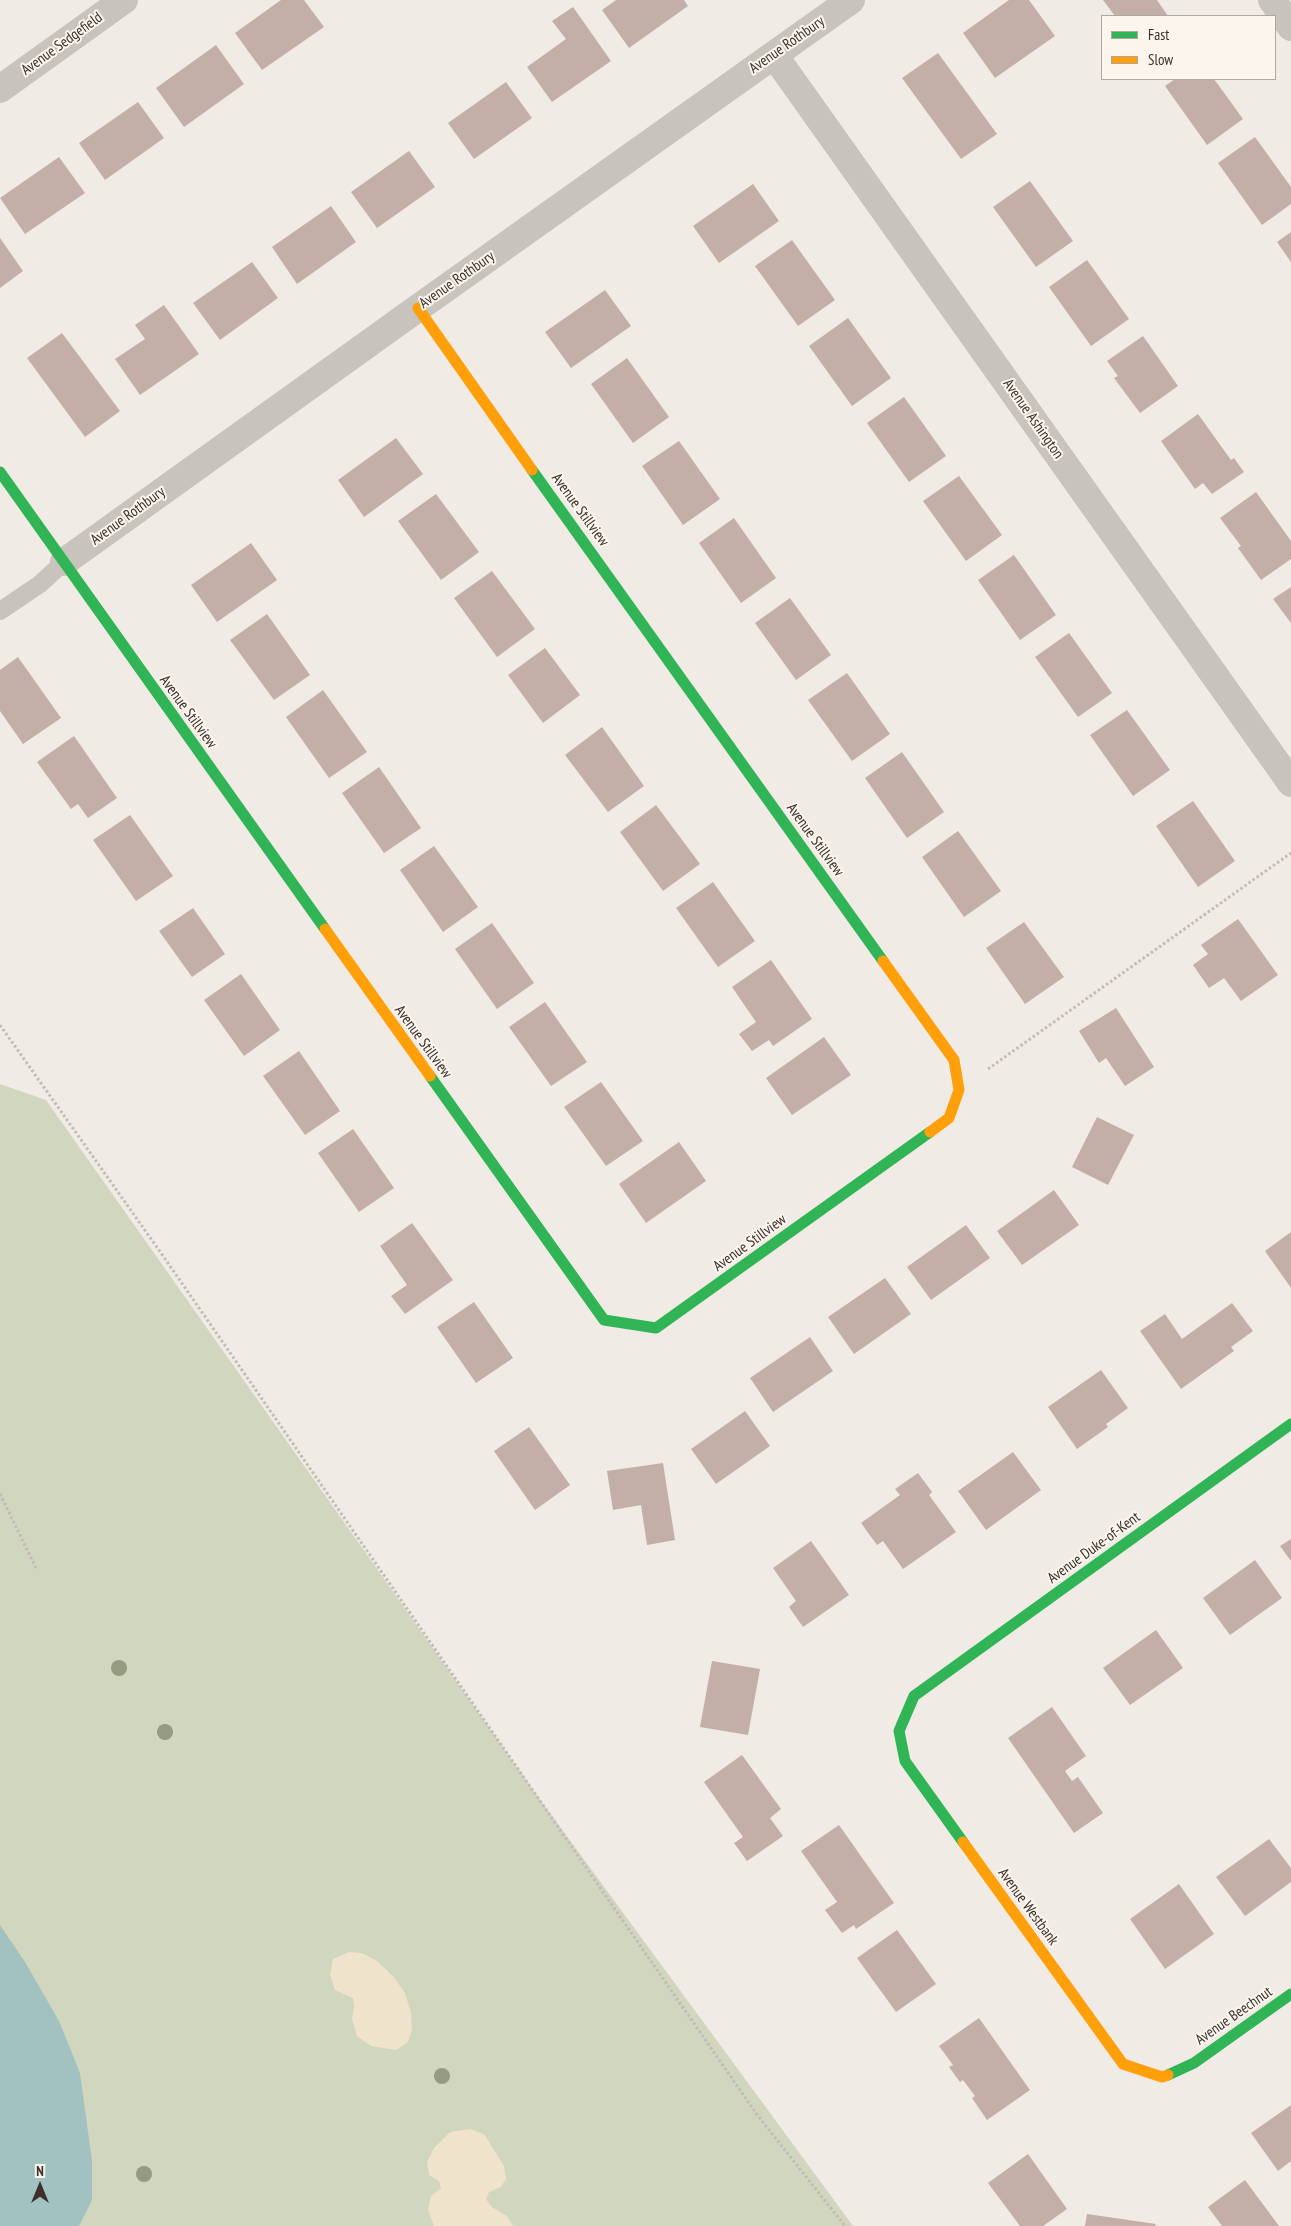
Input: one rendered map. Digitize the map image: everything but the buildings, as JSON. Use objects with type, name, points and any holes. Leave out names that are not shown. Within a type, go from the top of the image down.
[{"type":"street","name":"Avenue Sedgefield","points":[[0,89],[124,0]]},
{"type":"street","name":"Avenue Rothbury","points":[[64,562],[851,0]]},
{"type":"street","points":[[1272,0],[1291,27]]},
{"type":"street","name":"Avenue Ashington","points":[[774,55],[1291,783]]},
{"type":"street","name":"Avenue Stillview","points":[[0,472],[604,1320],[656,1328],[949,1118],[959,1090],[954,1060],[440,342],[418,308]]},
{"type":"street","name":"Avenue Duke-of-Kent","points":[[914,1696],[1291,1424]]},
{"type":"street","name":"Avenue Westbank","points":[[914,1696],[899,1731],[905,1761],[1123,2064],[1162,2077],[1194,2063]]},
{"type":"street","name":"Avenue Beechnut","points":[[1194,2063],[1291,1994]]},
{"type":"lane","points":[[0,611],[40,584],[64,562]]},
{"type":"path","points":[[959,1090],[1291,853]]},
{"type":"path","points":[[0,1024],[178,1277],[758,2116],[845,2226]]},
{"type":"path","points":[[0,1494],[36,1568]]},
{"type":"green space","points":[[0,1084],[46,1100],[533,1790],[853,2226],[0,2226]]},
{"type":"sand","points":[[349,1952],[362,1953],[377,1961],[393,1976],[405,1993],[411,2013],[412,2029],[408,2042],[396,2050],[371,2046],[357,2036],[352,2019],[353,1998],[335,1990],[330,1975],[333,1959]]},
{"type":"sand","points":[[470,2129],[484,2134],[504,2166],[506,2179],[501,2187],[489,2192],[486,2199],[492,2207],[507,2216],[513,2226],[434,2226],[428,2210],[431,2196],[441,2188],[439,2181],[429,2175],[427,2162],[434,2148],[450,2132]]},
{"type":"water","points":[[0,1925],[25,1962],[59,2021],[80,2073],[92,2161],[92,2200],[79,2226],[0,2226]]},
{"type":"traffic: fast","points":[[532,470],[883,961]]},
{"type":"traffic: fast","points":[[0,472],[325,929]]},
{"type":"traffic: fast","points":[[430,1076],[604,1320],[656,1328],[930,1132]]},
{"type":"traffic: fast","points":[[963,1842],[905,1761],[899,1731],[914,1696],[1291,1424]]},
{"type":"traffic: fast","points":[[1168,2075],[1194,2063],[1291,1994]]},
{"type":"traffic: slow","points":[[418,308],[532,470]]},
{"type":"traffic: slow","points":[[325,929],[430,1076]]},
{"type":"traffic: slow","points":[[883,961],[954,1060],[959,1090],[949,1118],[930,1132]]},
{"type":"traffic: slow","points":[[963,1842],[1123,2064],[1162,2077],[1168,2075]]}]
